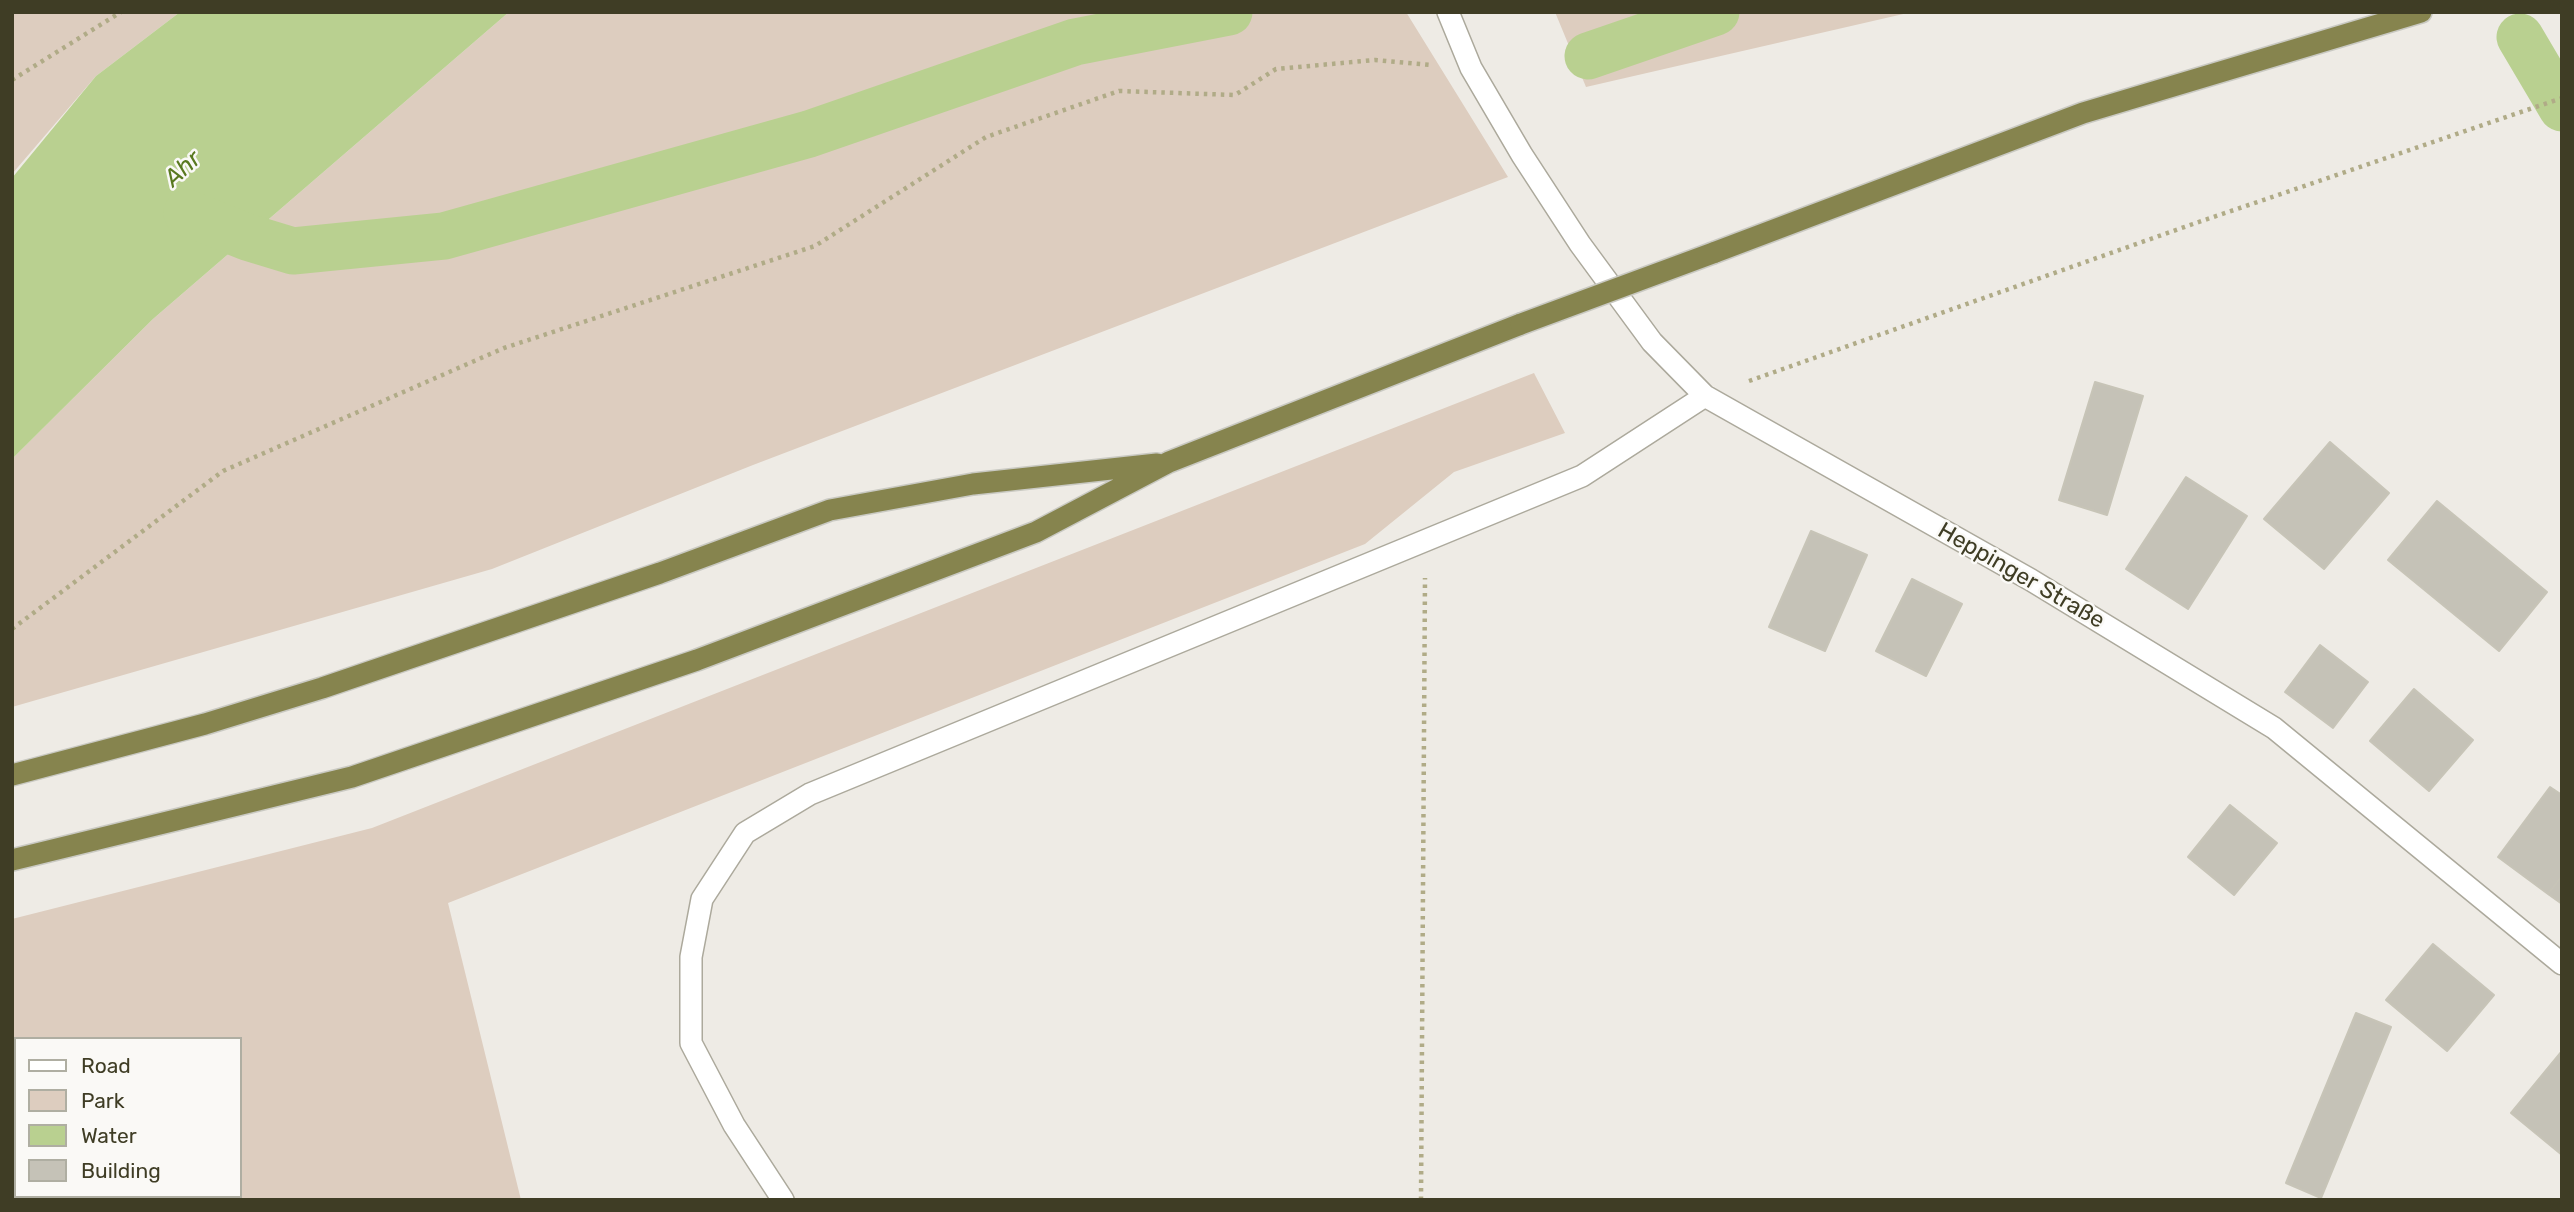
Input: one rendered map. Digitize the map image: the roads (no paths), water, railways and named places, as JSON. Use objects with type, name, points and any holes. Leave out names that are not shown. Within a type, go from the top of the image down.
[{"type":"highway","points":[[21,858],[352,777],[697,660],[1036,532],[1169,462],[1521,324],[2083,113],[2421,12]]},
{"type":"highway","points":[[12,775],[205,724],[322,688],[660,573],[830,510],[973,484],[1169,462]]},
{"type":"street","name":"Heppinger Straße","points":[[1448,12],[1471,68],[1522,155],[1580,244],[1652,342],[1705,396],[2031,580],[2274,728],[2562,964]]},
{"type":"street","points":[[783,1200],[734,1125],[691,1043],[691,957],[702,899],[745,833],[810,794],[1582,476],[1705,396]]},
{"type":"water","name":"Ahr","points":[[180,12],[509,12],[153,319],[12,459],[12,178],[96,76]]},
{"type":"waterway","points":[[187,213],[247,237],[293,251],[444,236],[809,134],[1075,42],[1229,12]]},
{"type":"waterway","points":[[1588,56],[1716,12]]},
{"type":"waterway","points":[[2520,37],[2562,108]]}]
